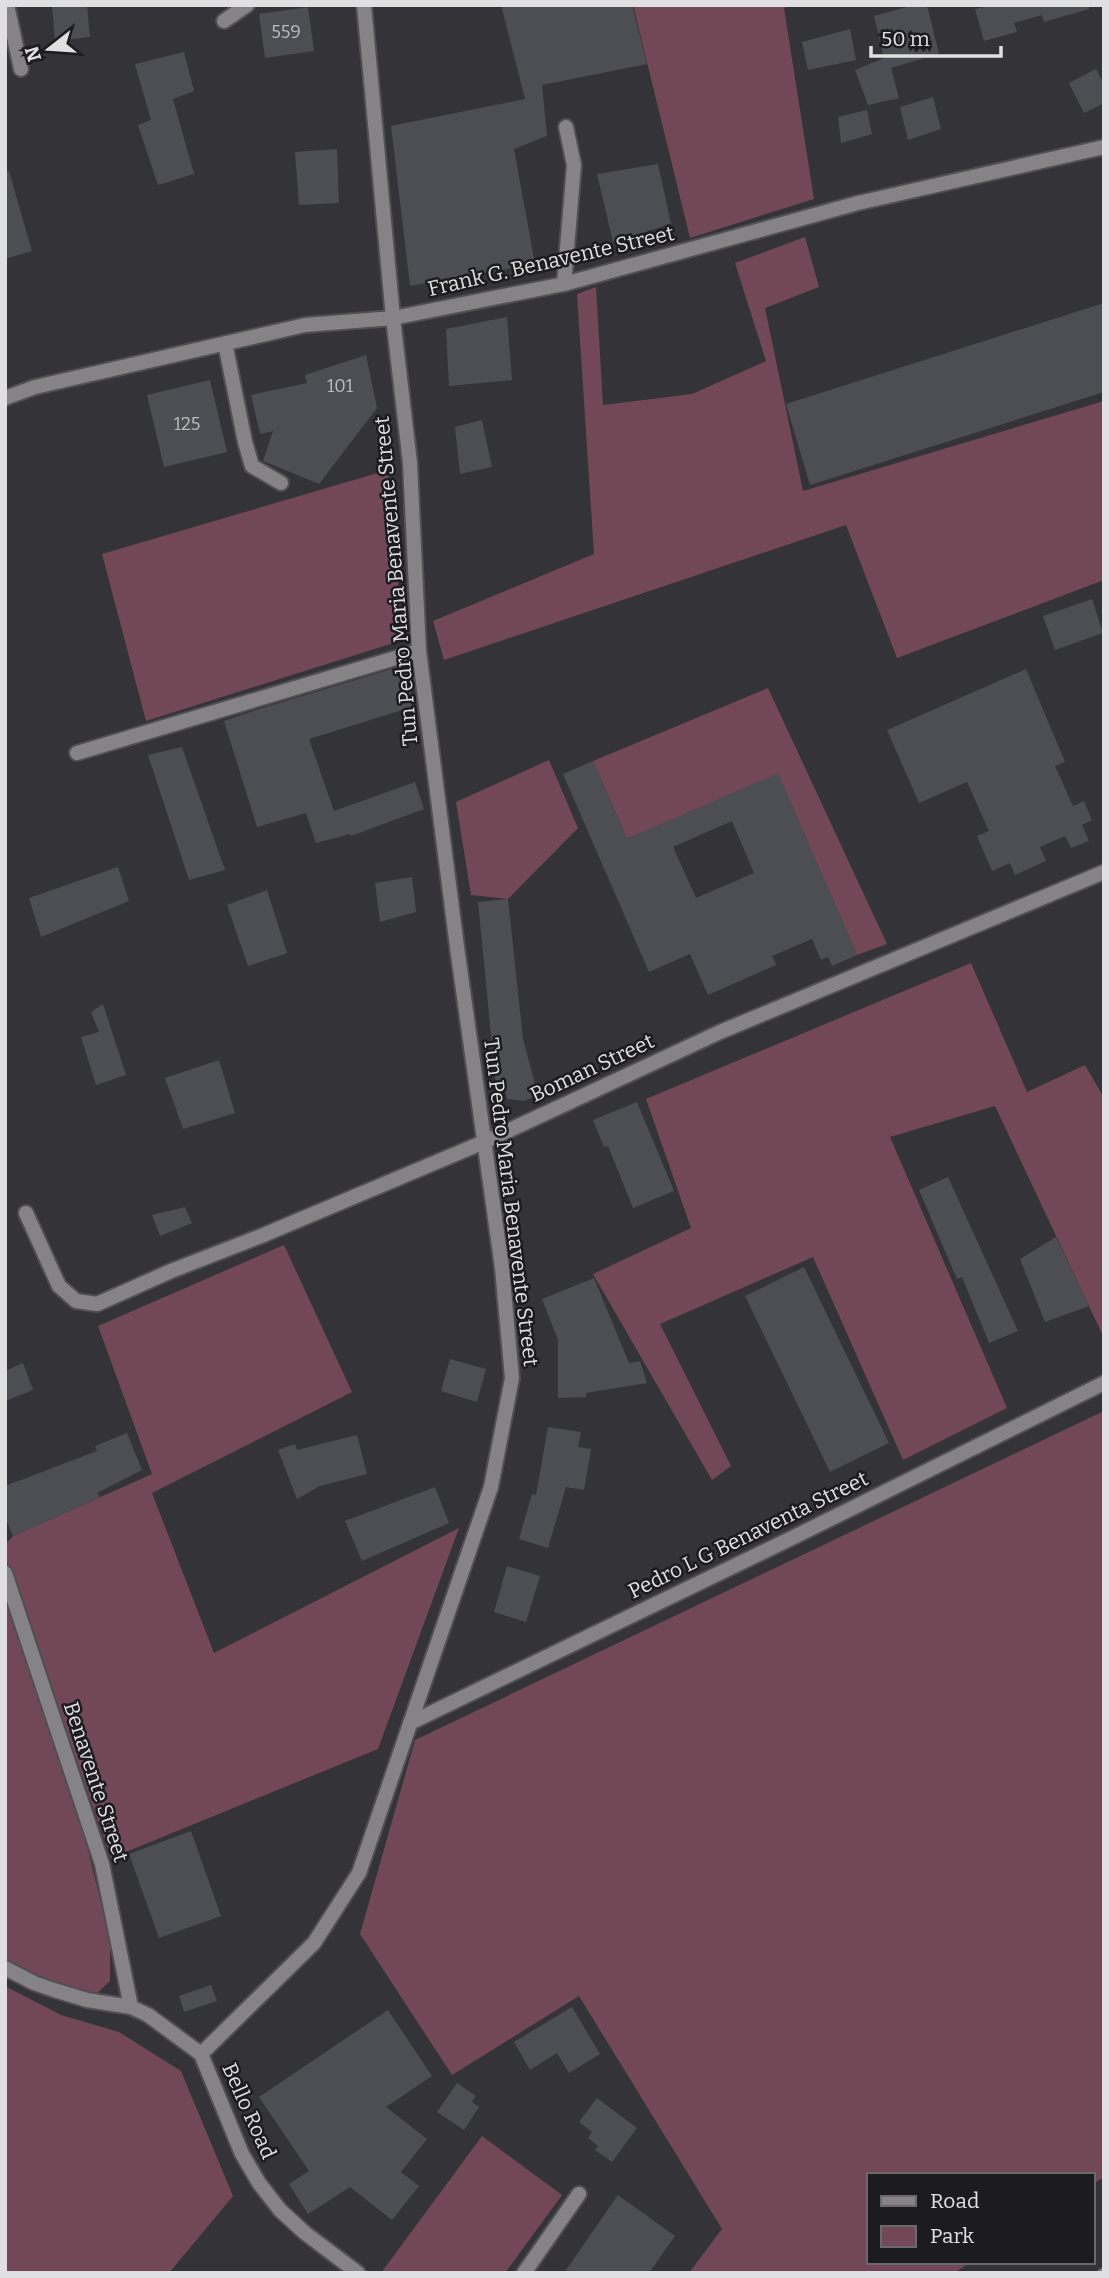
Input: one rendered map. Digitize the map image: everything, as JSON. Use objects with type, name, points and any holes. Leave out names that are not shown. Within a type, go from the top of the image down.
[{"type":"street","points":[[7,5],[21,69]]},
{"type":"street","points":[[224,21],[247,5]]},
{"type":"street","name":"Tun Pedro Maria Benavente Street","points":[[201,2054],[314,1943],[359,1873],[491,1487],[512,1378],[502,1268],[419,651],[410,463],[393,318],[364,5]]},
{"type":"street","points":[[564,284],[574,165],[566,127]]},
{"type":"street","name":"Frank G. Benavente Street","points":[[7,396],[35,387],[305,325],[393,318],[564,284],[858,203],[1104,148]]},
{"type":"street","points":[[225,343],[245,442],[253,466],[281,483]]},
{"type":"street","points":[[77,754],[419,651]]},
{"type":"street","name":"Boman Street","points":[[26,1213],[59,1286],[76,1301],[97,1304],[484,1142],[720,1032],[1104,872]]},
{"type":"street","name":"Pedro L G Benaventa Street","points":[[410,1723],[1104,1383]]},
{"type":"street","name":"Benavente Street","points":[[5,1573],[102,1864],[131,2007]]},
{"type":"street","name":"Bello Road","points":[[5,1968],[54,1990],[87,2000],[131,2007],[148,2015],[201,2054],[231,2129],[259,2183],[296,2225],[358,2273]]},
{"type":"street","points":[[524,2273],[579,2194]]},
{"type":"green space","points":[[633,5],[794,5],[784,8],[814,199],[690,238]]},
{"type":"green space","points":[[805,237],[819,287],[765,308],[803,491],[1104,401],[1104,580],[897,658],[846,525],[444,660],[433,621],[594,554],[577,294],[596,287],[603,405],[692,394],[766,361],[735,263]]},
{"type":"green space","points":[[388,470],[403,640],[146,721],[102,554]]},
{"type":"green space","points":[[768,688],[887,944],[857,955],[778,774],[627,839],[593,761]]},
{"type":"green space","points":[[549,760],[578,828],[508,899],[471,895],[456,802]]},
{"type":"green space","points":[[971,963],[1027,1092],[1085,1065],[1104,1098],[1104,1338],[995,1106],[890,1137],[1007,1408],[903,1460],[813,1257],[660,1324],[731,1466],[712,1480],[593,1274],[691,1228],[646,1099]]},
{"type":"green space","points":[[284,1245],[352,1392],[152,1493],[214,1653],[459,1528],[378,1749],[111,1858],[5,1557],[5,1545],[13,1536],[152,1474],[98,1326]]},
{"type":"green space","points":[[1104,1411],[1104,2177],[1095,2183],[1095,2173],[867,2173],[867,2264],[968,2264],[954,2273],[689,2273],[722,2229],[579,1996],[452,2075],[360,1934],[415,1740]]},
{"type":"green space","points":[[5,1596],[79,1813],[110,1940],[110,1981],[94,1996],[5,1968]]},
{"type":"green space","points":[[5,1986],[61,2015],[119,2032],[181,2071],[233,2196],[169,2273],[5,2273]]},
{"type":"green space","points":[[482,2136],[562,2195],[505,2273],[381,2273]]},
{"type":"building","points":[[52,5],[87,5],[90,37],[55,41]]},
{"type":"building","points":[[501,5],[632,5],[647,64],[542,85],[547,136],[514,149],[535,264],[410,286],[391,126],[525,99]]},
{"type":"building","points":[[914,5],[927,5],[939,54],[891,68],[899,98],[868,105],[855,70],[884,58],[874,16]]},
{"type":"building","points":[[992,5],[1089,5],[1089,9],[1044,22],[1042,15],[1014,23],[1017,32],[984,41],[975,9]]},
{"type":"building","points":[[308,7],[314,51],[265,58],[259,14]]},
{"type":"building","points":[[850,29],[856,60],[808,70],[802,42]]},
{"type":"building","points":[[184,52],[194,91],[173,99],[194,174],[158,185],[138,125],[151,120],[135,64]]},
{"type":"building","points":[[1096,69],[1104,84],[1104,103],[1084,113],[1069,83]]},
{"type":"building","points":[[933,97],[941,129],[908,140],[900,107]]},
{"type":"building","points":[[867,110],[872,134],[841,143],[838,117]]},
{"type":"building","points":[[337,149],[339,203],[299,205],[295,152]]},
{"type":"building","points":[[658,164],[671,224],[613,242],[597,174]]},
{"type":"building","points":[[9,171],[32,251],[5,259],[5,172]]},
{"type":"building","points":[[1104,303],[1104,392],[810,485],[786,404]]},
{"type":"building","points":[[507,317],[512,380],[449,386],[446,329]]},
{"type":"building","points":[[366,355],[377,408],[319,484],[263,461],[273,431],[260,434],[251,395],[307,383],[305,375]]},
{"type":"building","points":[[210,380],[227,452],[164,467],[147,395]]},
{"type":"building","points":[[482,420],[492,467],[460,474],[455,427]]},
{"type":"building","points":[[1092,599],[1103,633],[1055,650],[1043,616]]},
{"type":"building","points":[[408,664],[412,707],[309,739],[334,811],[415,782],[424,809],[351,836],[350,834],[316,843],[306,813],[257,827],[224,721]]},
{"type":"building","points":[[1026,669],[1065,762],[1055,766],[1073,806],[1084,801],[1092,820],[1082,825],[1089,841],[1071,848],[1065,836],[1040,847],[1046,861],[1015,875],[1010,863],[992,871],[977,836],[989,831],[967,782],[919,803],[887,730]]},
{"type":"building","points":[[182,747],[225,870],[189,880],[148,755]]},
{"type":"building","points":[[593,761],[627,839],[778,773],[857,955],[832,966],[828,957],[821,960],[812,939],[772,956],[776,965],[708,995],[690,954],[649,972],[563,774]],"holes":[[[732,821],[754,873],[696,898],[673,847]]]},
{"type":"building","points":[[118,867],[129,901],[41,937],[29,898]]},
{"type":"building","points":[[412,877],[416,912],[380,922],[375,883]]},
{"type":"building","points":[[267,890],[287,953],[248,966],[227,905]]},
{"type":"building","points":[[508,899],[523,1039],[538,1095],[524,1101],[507,1099],[504,1085],[496,1086],[478,902]]},
{"type":"building","points":[[103,1004],[126,1075],[96,1085],[81,1037],[99,1032],[91,1012]]},
{"type":"building","points":[[219,1060],[235,1113],[183,1129],[165,1078]]},
{"type":"building","points":[[637,1102],[674,1191],[633,1208],[608,1146],[604,1147],[593,1120]]},
{"type":"building","points":[[948,1177],[1018,1331],[989,1343],[962,1277],[957,1279],[919,1190]]},
{"type":"building","points":[[185,1207],[192,1223],[160,1236],[152,1215]]},
{"type":"building","points":[[1056,1237],[1089,1306],[1045,1322],[1020,1259]]},
{"type":"building","points":[[804,1267],[889,1443],[830,1472],[745,1296]]},
{"type":"building","points":[[594,1278],[629,1363],[640,1361],[647,1383],[586,1393],[586,1397],[558,1398],[558,1340],[542,1299]]},
{"type":"building","points":[[450,1359],[486,1369],[477,1402],[441,1391]]},
{"type":"building","points":[[23,1363],[33,1390],[5,1401],[5,1371]]},
{"type":"building","points":[[548,1427],[581,1432],[578,1447],[591,1449],[584,1490],[566,1487],[548,1548],[519,1539],[532,1494],[536,1495]]},
{"type":"building","points":[[127,1433],[142,1470],[97,1493],[100,1497],[13,1536],[5,1517],[5,1486],[97,1451],[95,1446]]},
{"type":"building","points":[[357,1435],[367,1474],[320,1486],[297,1499],[278,1450],[295,1444],[297,1450]]},
{"type":"building","points":[[435,1487],[449,1523],[362,1561],[345,1521]]},
{"type":"building","points":[[507,1566],[540,1576],[526,1622],[494,1612]]},
{"type":"building","points":[[191,1831],[221,1916],[159,1938],[129,1854]]},
{"type":"building","points":[[211,1985],[217,2001],[184,2012],[179,1996]]},
{"type":"building","points":[[572,2007],[600,2054],[569,2073],[557,2053],[530,2070],[514,2042]]},
{"type":"building","points":[[388,2010],[432,2076],[386,2107],[427,2139],[401,2172],[419,2186],[392,2220],[350,2187],[308,2214],[289,2184],[309,2171],[259,2097]]},
{"type":"building","points":[[457,2083],[476,2096],[472,2102],[479,2107],[464,2130],[437,2112]]},
{"type":"building","points":[[597,2098],[637,2128],[612,2162],[595,2150],[598,2146],[588,2138],[592,2132],[579,2122]]},
{"type":"building","points":[[618,2195],[675,2236],[649,2273],[564,2273]]}]
